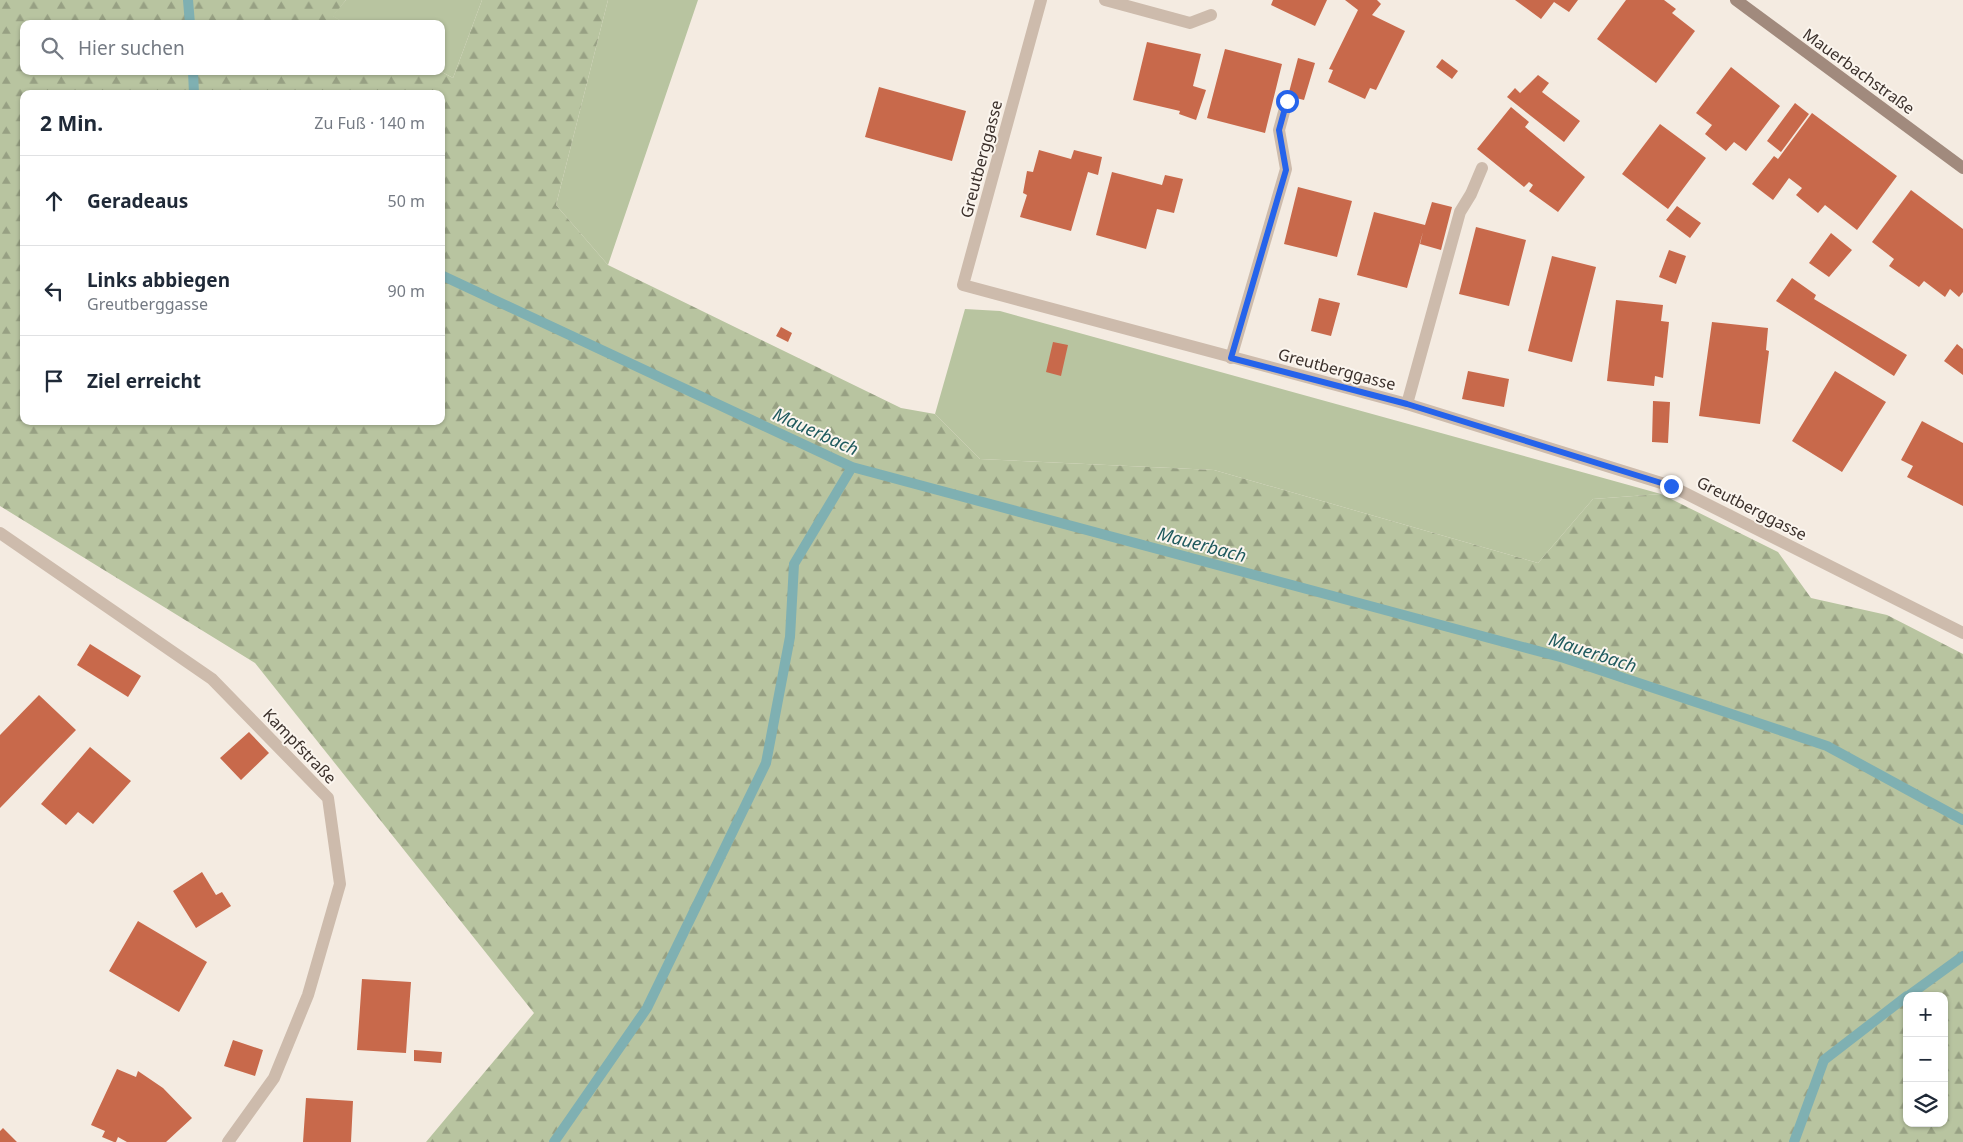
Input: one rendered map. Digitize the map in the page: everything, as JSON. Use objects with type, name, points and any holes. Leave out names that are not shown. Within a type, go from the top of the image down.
[{"type":"main road","name":"Mauerbachstraße","points":[[1736,0],[1963,168]]},
{"type":"street","name":"Greutberggasse","points":[[1042,0],[963,286],[1407,404],[1671,486],[1963,633]]},
{"type":"street","points":[[1105,0],[1190,23],[1212,15]]},
{"type":"street","points":[[1231,358],[1286,170],[1279,130],[1287,101]]},
{"type":"street","points":[[1407,404],[1460,212],[1472,194],[1482,168]]},
{"type":"street","name":"Kampfstraße","points":[[0,533],[212,679],[328,798],[340,884],[308,995],[274,1078],[228,1142]]},
{"type":"green space","points":[[0,0],[346,0],[333,16],[340,20],[20,20],[20,75],[445,74],[453,78],[482,0],[608,0],[556,205],[608,265],[901,408],[935,414],[980,459],[1214,470],[1538,563],[1593,499],[1661,494],[1778,552],[1811,598],[1887,615],[1963,654],[1963,1142],[426,1142],[534,1013],[255,663],[0,506]]},
{"type":"green space","points":[[346,0],[482,0],[453,78],[445,74],[445,20],[340,20],[332,16]]},
{"type":"green space","points":[[608,0],[698,0],[608,265],[556,205]]},
{"type":"green space","points":[[965,309],[1000,311],[1661,494],[1593,499],[1538,563],[1214,470],[980,459],[935,414]]},
{"type":"building","points":[[1273,0],[1327,0],[1315,26],[1271,5]]},
{"type":"building","points":[[1345,0],[1377,0],[1381,4],[1372,15],[1405,31],[1376,90],[1370,88],[1365,99],[1328,82],[1333,70],[1329,69],[1358,10]]},
{"type":"building","points":[[1515,0],[1578,0],[1569,12],[1554,2],[1541,19]]},
{"type":"building","points":[[1626,0],[1664,0],[1676,9],[1672,13],[1695,31],[1656,83],[1597,39]]},
{"type":"building","points":[[1147,42],[1201,54],[1193,86],[1206,90],[1196,120],[1179,114],[1180,111],[1133,100]]},
{"type":"building","points":[[1225,49],[1282,64],[1265,133],[1207,118]]},
{"type":"building","points":[[1298,58],[1315,63],[1304,100],[1288,96]]},
{"type":"building","points":[[1442,59],[1458,71],[1452,79],[1436,67]]},
{"type":"building","points":[[1731,67],[1780,106],[1746,151],[1734,142],[1726,151],[1705,134],[1712,125],[1696,113]]},
{"type":"building","points":[[1538,75],[1549,83],[1542,92],[1580,121],[1564,142],[1507,97],[1515,88],[1520,93]]},
{"type":"building","points":[[879,87],[966,111],[952,161],[865,137]]},
{"type":"building","points":[[1795,103],[1809,114],[1781,152],[1767,141]]},
{"type":"building","points":[[1511,107],[1529,122],[1525,127],[1585,177],[1558,212],[1529,191],[1533,185],[1529,182],[1524,187],[1477,149]]},
{"type":"building","points":[[1812,113],[1897,176],[1857,230],[1825,205],[1818,213],[1796,195],[1802,188],[1789,178],[1773,200],[1752,184],[1774,156],[1778,159]]},
{"type":"building","points":[[1660,124],[1706,158],[1668,209],[1622,174]]},
{"type":"building","points":[[1039,150],[1071,159],[1074,150],[1102,157],[1098,175],[1088,172],[1071,231],[1020,217],[1027,195],[1023,193],[1027,171],[1033,172]]},
{"type":"building","points":[[1112,172],[1162,185],[1165,175],[1183,179],[1174,213],[1157,209],[1146,249],[1096,235]]},
{"type":"building","points":[[1298,187],[1352,201],[1337,257],[1284,244]]},
{"type":"building","points":[[1911,190],[1963,229],[1963,292],[1959,297],[1950,289],[1945,297],[1924,281],[1919,287],[1889,266],[1894,259],[1872,242]]},
{"type":"building","points":[[1432,202],[1452,207],[1441,250],[1420,244],[1423,232],[1407,288],[1357,275],[1374,212],[1425,225]]},
{"type":"building","points":[[1677,206],[1701,223],[1690,238],[1666,220]]},
{"type":"building","points":[[1476,227],[1526,240],[1509,306],[1459,294]]},
{"type":"building","points":[[1831,233],[1852,250],[1829,277],[1809,263]]},
{"type":"building","points":[[1669,250],[1686,256],[1676,284],[1659,277]]},
{"type":"building","points":[[1552,256],[1596,267],[1572,362],[1528,351]]},
{"type":"building","points":[[1792,278],[1816,295],[1814,299],[1907,355],[1894,376],[1776,301]]},
{"type":"building","points":[[1319,298],[1340,303],[1331,336],[1311,331]]},
{"type":"building","points":[[1616,300],[1663,305],[1661,321],[1669,322],[1663,378],[1655,376],[1654,386],[1607,381]]},
{"type":"building","points":[[1712,322],[1768,328],[1766,350],[1769,351],[1760,424],[1699,416]]},
{"type":"building","points":[[781,327],[792,333],[788,342],[776,336]]},
{"type":"building","points":[[1053,342],[1068,345],[1061,376],[1046,372]]},
{"type":"building","points":[[1957,344],[1963,349],[1963,375],[1944,361]]},
{"type":"building","points":[[1468,371],[1509,379],[1504,407],[1462,399]]},
{"type":"building","points":[[1835,371],[1886,402],[1842,472],[1792,441]]},
{"type":"building","points":[[1653,401],[1670,402],[1668,443],[1652,442]]},
{"type":"building","points":[[1922,421],[1963,443],[1963,506],[1907,477],[1913,466],[1901,460]]},
{"type":"building","points":[[90,644],[141,676],[128,697],[77,665]]},
{"type":"building","points":[[39,695],[76,730],[0,808],[0,735]]},
{"type":"building","points":[[249,732],[269,753],[241,780],[220,758]]},
{"type":"building","points":[[90,747],[131,781],[93,824],[78,812],[66,825],[41,804]]},
{"type":"building","points":[[202,872],[216,895],[222,892],[231,906],[196,928],[173,891]]},
{"type":"building","points":[[138,921],[207,962],[179,1012],[109,971]]},
{"type":"building","points":[[362,979],[411,982],[406,1053],[357,1050]]},
{"type":"building","points":[[233,1040],[263,1050],[255,1076],[224,1066]]},
{"type":"building","points":[[414,1050],[442,1052],[441,1063],[414,1061]]},
{"type":"building","points":[[117,1069],[136,1077],[138,1071],[163,1088],[192,1118],[166,1142],[127,1142],[118,1137],[116,1142],[114,1142],[102,1137],[105,1131],[91,1125]]},
{"type":"building","points":[[306,1098],[353,1101],[351,1142],[303,1142]]},
{"type":"building","points":[[3,1128],[17,1142],[0,1142],[0,1131]]},
{"type":"waterway","name":"Mauerbach","points":[[188,0],[190,20]]},
{"type":"waterway","name":"Mauerbach","points":[[193,75],[194,90]]},
{"type":"waterway","name":"Mauerbach","points":[[445,277],[852,467],[1564,658],[1827,746],[1963,820]]},
{"type":"waterway","points":[[554,1142],[647,1008],[766,763],[790,637],[794,564],[852,467]]},
{"type":"waterway","points":[[1914,992],[1963,956]]},
{"type":"waterway","points":[[1794,1142],[1824,1060],[1903,999]]},
{"type":"route","points":[[1287,101],[1279,130],[1286,170],[1231,358],[1407,404],[1671,486]]}]
